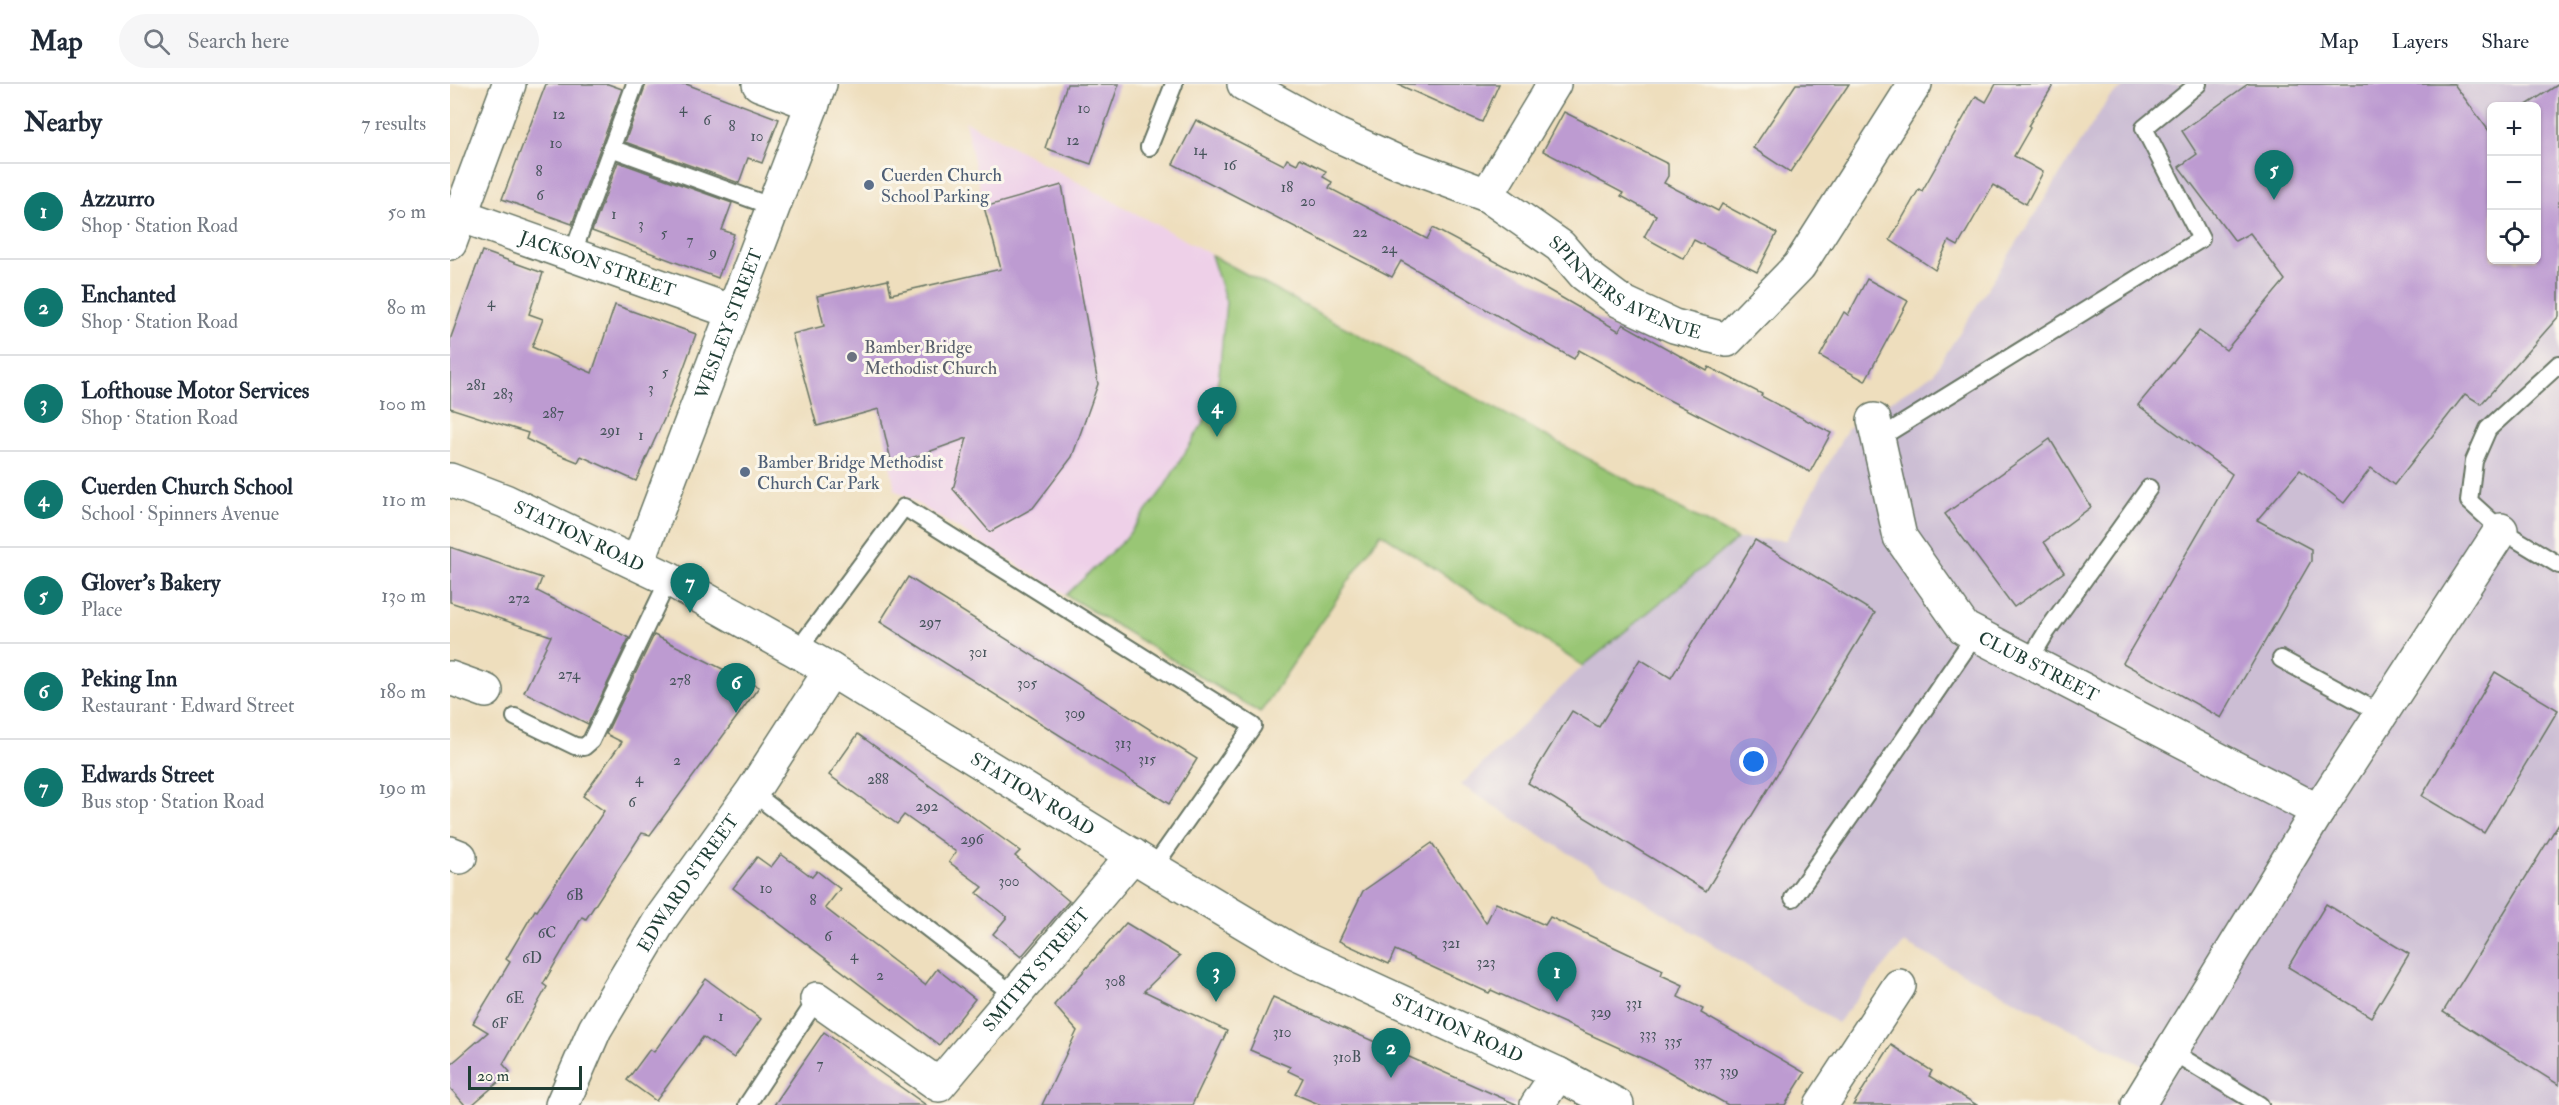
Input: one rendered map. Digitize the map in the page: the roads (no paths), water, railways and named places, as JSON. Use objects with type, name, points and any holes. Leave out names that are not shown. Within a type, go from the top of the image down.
[{"type":"street","points":[[453,223],[509,84]]},
{"type":"street","points":[[759,84],[817,94]]},
{"type":"street","name":"SPINNERS AVENUE","points":[[1244,84],[1337,135],[1395,161],[1487,195],[1560,246],[1584,274],[1620,302],[1674,326],[1727,340],[1799,266],[1915,84]]},
{"type":"street","points":[[1487,195],[1554,84]]},
{"type":"street","name":"WESLEY STREET","points":[[638,562],[817,94]]},
{"type":"street","name":"JACKSON STREET","points":[[453,223],[572,255],[734,312]]},
{"type":"street","name":"CLUB STREET","points":[[1876,430],[1900,537],[1964,628],[2318,812]]},
{"type":"street","name":"STATION ROAD","points":[[450,480],[505,501],[638,562],[669,579],[831,670],[1297,954],[1558,1074],[1617,1105]]},
{"type":"street","points":[[2138,1105],[2318,812],[2501,530]]},
{"type":"street","name":"EDWARD STREET","points":[[562,1105],[595,1029],[662,917],[752,792],[831,670]]},
{"type":"street","points":[[450,678],[486,691]]},
{"type":"street","name":"SMITHY STREET","points":[[817,999],[939,1085],[1014,995],[1143,862]]},
{"type":"street","points":[[1821,1105],[1899,986]]},
{"type":"street","points":[[1537,1105],[1558,1074]]},
{"type":"lane","points":[[572,255],[635,84]]},
{"type":"lane","points":[[1149,147],[1174,84]]},
{"type":"lane","points":[[1876,430],[2201,240],[2144,128],[2198,84]]},
{"type":"lane","points":[[611,148],[773,207]]},
{"type":"lane","points":[[2559,364],[2488,429],[2474,461],[2469,501],[2501,530],[2559,565]]},
{"type":"lane","points":[[2029,661],[2047,631],[2149,488]]},
{"type":"lane","points":[[797,651],[904,507],[1253,726],[1143,862]]},
{"type":"lane","points":[[515,717],[575,746],[584,747],[591,741],[669,579]]},
{"type":"lane","points":[[1793,898],[1861,805],[1905,734],[1976,634]]},
{"type":"lane","points":[[2281,659],[2382,714]]},
{"type":"lane","points":[[752,792],[1014,995]]},
{"type":"lane","points":[[747,1105],[817,999]]},
{"type":"lane","points":[[2171,1051],[2260,1105]]},
{"type":"place","name":"Cuerden Church School Parking","points":[[869,185]]},
{"type":"place","name":"Glover's Bakery","points":[[2274,200]]},
{"type":"place","name":"Bamber Bridge Methodist Church","points":[[852,357]]},
{"type":"place","name":"Cuerden Church School","points":[[1217,437]]},
{"type":"place","name":"Bamber Bridge Methodist Church Car Park","points":[[745,472]]},
{"type":"place","name":"Edwards Street","points":[[690,613]]},
{"type":"place","name":"Peking Inn","points":[[736,713]]},
{"type":"place","name":"Lofthouse Motor Services","points":[[1216,1002]]},
{"type":"place","name":"Azzurro","points":[[1557,1002]]},
{"type":"place","name":"Enchanted","points":[[1391,1078]]}]
